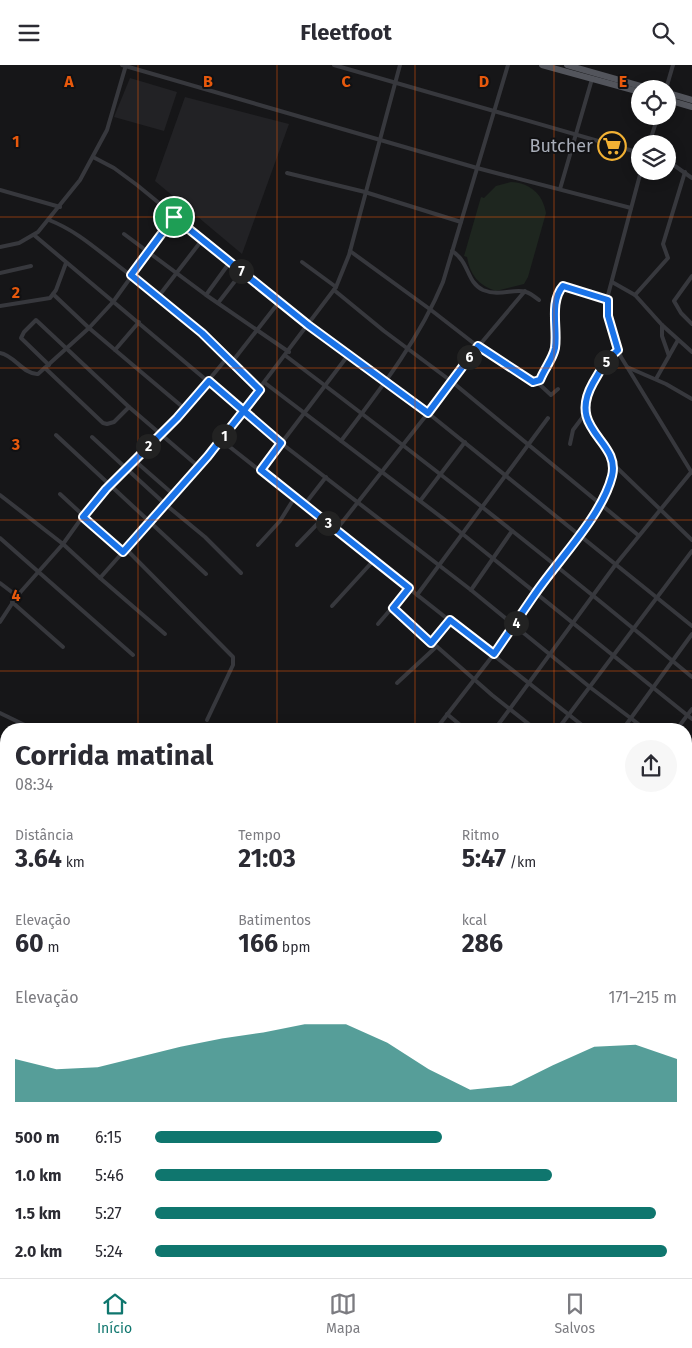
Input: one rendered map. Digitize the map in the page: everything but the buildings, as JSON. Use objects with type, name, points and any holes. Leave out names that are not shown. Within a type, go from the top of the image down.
[{"type":"main road","points":[[542,65],[631,85]]},
{"type":"main road","points":[[567,65],[631,89]]},
{"type":"main road","points":[[676,95],[692,100]]},
{"type":"main road","points":[[676,102],[692,107]]},
{"type":"street","points":[[0,247],[19,243],[34,235],[60,207],[80,180],[107,130],[124,65],[478,168],[631,208]]},
{"type":"street","points":[[334,65],[631,150]]},
{"type":"street","points":[[100,578],[221,440],[335,289],[350,251],[400,65]]},
{"type":"street","points":[[341,441],[408,348],[431,310],[452,251],[508,65]]},
{"type":"street","points":[[560,189],[596,65]]},
{"type":"street","points":[[669,80],[673,65]]},
{"type":"street","points":[[93,157],[114,168],[308,325],[428,413],[692,626]]},
{"type":"street","points":[[676,166],[692,178]]},
{"type":"street","points":[[635,295],[668,257],[663,244],[685,172]]},
{"type":"street","points":[[287,173],[365,192],[461,222]]},
{"type":"street","points":[[500,723],[638,535],[692,472],[627,367],[618,350],[608,316],[608,300],[612,282],[639,180]]},
{"type":"street","points":[[0,190],[60,207]]},
{"type":"street","points":[[0,353],[7,354],[32,374],[38,374],[89,328],[113,302],[174,217]]},
{"type":"street","points":[[49,220],[78,235],[131,275],[232,362],[260,390]]},
{"type":"street","points":[[124,234],[206,295],[289,352]]},
{"type":"street","points":[[34,235],[281,443],[471,590],[591,688],[637,723]]},
{"type":"street","points":[[158,297],[202,240]]},
{"type":"street","points":[[350,251],[490,356],[537,383],[551,395],[558,389]]},
{"type":"street","points":[[452,251],[462,258],[468,274],[484,290],[501,294],[525,291],[539,300]]},
{"type":"street","points":[[206,295],[230,262]]},
{"type":"street","points":[[0,306],[44,299],[53,294],[66,263]]},
{"type":"street","points":[[302,263],[384,331],[451,381],[638,535]]},
{"type":"street","points":[[0,273],[31,266]]},
{"type":"street","points":[[218,303],[242,272]]},
{"type":"street","points":[[691,277],[674,301],[681,313],[692,324]]},
{"type":"street","points":[[612,282],[635,295],[662,325],[692,352]]},
{"type":"street","points":[[537,383],[555,347],[555,310],[561,287],[608,300]]},
{"type":"street","points":[[336,529],[428,413],[478,346],[525,291]]},
{"type":"street","points":[[53,294],[89,328],[186,409]]},
{"type":"street","points":[[232,362],[279,301]]},
{"type":"street","points":[[129,407],[114,422],[103,423],[21,338],[24,332],[36,320],[129,407],[199,467]]},
{"type":"street","points":[[115,350],[139,322]]},
{"type":"street","points":[[662,325],[662,336],[669,356]]},
{"type":"street","points":[[656,379],[678,340]]},
{"type":"street","points":[[618,350],[603,365],[588,392],[584,403],[585,414],[612,463],[661,508],[692,540]]},
{"type":"street","points":[[261,470],[349,354]]},
{"type":"street","points":[[286,356],[556,565],[692,677]]},
{"type":"street","points":[[0,622],[16,596],[63,544],[110,485],[186,409],[227,359]]},
{"type":"street","points":[[627,367],[656,379],[692,399]]},
{"type":"street","points":[[265,383],[420,501],[692,719]]},
{"type":"street","points":[[570,444],[573,430],[585,414]]},
{"type":"street","points":[[417,595],[507,476],[548,418]]},
{"type":"street","points":[[56,435],[206,574]]},
{"type":"street","points":[[92,437],[125,469],[206,537],[241,573]]},
{"type":"street","points":[[221,440],[323,518],[579,723]]},
{"type":"street","points":[[420,501],[465,443]]},
{"type":"street","points":[[134,460],[174,495]]},
{"type":"street","points":[[440,723],[494,654],[600,504],[612,475],[612,463]]},
{"type":"street","points":[[305,504],[326,477]]},
{"type":"street","points":[[60,494],[83,517],[124,551],[233,657],[233,665],[207,720]]},
{"type":"street","points":[[0,495],[63,544],[166,634]]},
{"type":"street","points":[[258,545],[280,521],[295,497]]},
{"type":"street","points":[[298,545],[323,518]]},
{"type":"street","points":[[471,590],[512,531]]},
{"type":"street","points":[[0,538],[133,655]]},
{"type":"street","points":[[564,723],[692,551]]},
{"type":"street","points":[[332,606],[374,560]]},
{"type":"street","points":[[0,583],[16,596]]},
{"type":"street","points":[[378,624],[409,588]]},
{"type":"street","points":[[12,602],[63,647]]},
{"type":"street","points":[[393,608],[431,643],[528,723]]},
{"type":"street","points":[[431,643],[450,620]]},
{"type":"street","points":[[627,723],[692,634]]},
{"type":"street","points":[[397,683],[436,647]]},
{"type":"street","points":[[681,723],[692,709]]},
{"type":"street","points":[[0,713],[20,723]]},
{"type":"street","points":[[447,714],[458,723]]},
{"type":"shaded area","points":[[130,78],[177,92],[164,131],[114,117]]},
{"type":"shaded area","points":[[185,97],[289,124],[242,254],[155,181]]},
{"type":"shaded area","points":[[511,182],[530,187],[539,195],[546,213],[528,277],[524,284],[496,291],[476,279],[470,269],[467,257],[464,256],[481,197],[484,198],[496,186]]},
{"type":"place","name":"Butcher","points":[[612,146]]},
{"type":"route","points":[[174,217],[131,275],[202,333],[260,390],[244,411],[208,456],[123,552],[83,517],[91,505],[177,418],[209,381],[244,411],[281,443],[261,470],[409,588],[393,608],[407,622],[431,643],[450,620],[494,654],[600,504],[612,475],[612,463],[602,442],[590,425],[585,414],[584,403],[603,365],[618,350],[612,335],[608,316],[608,300],[561,287],[555,310],[555,347],[537,383],[485,353],[478,346],[428,413],[308,325],[174,217]]}]
